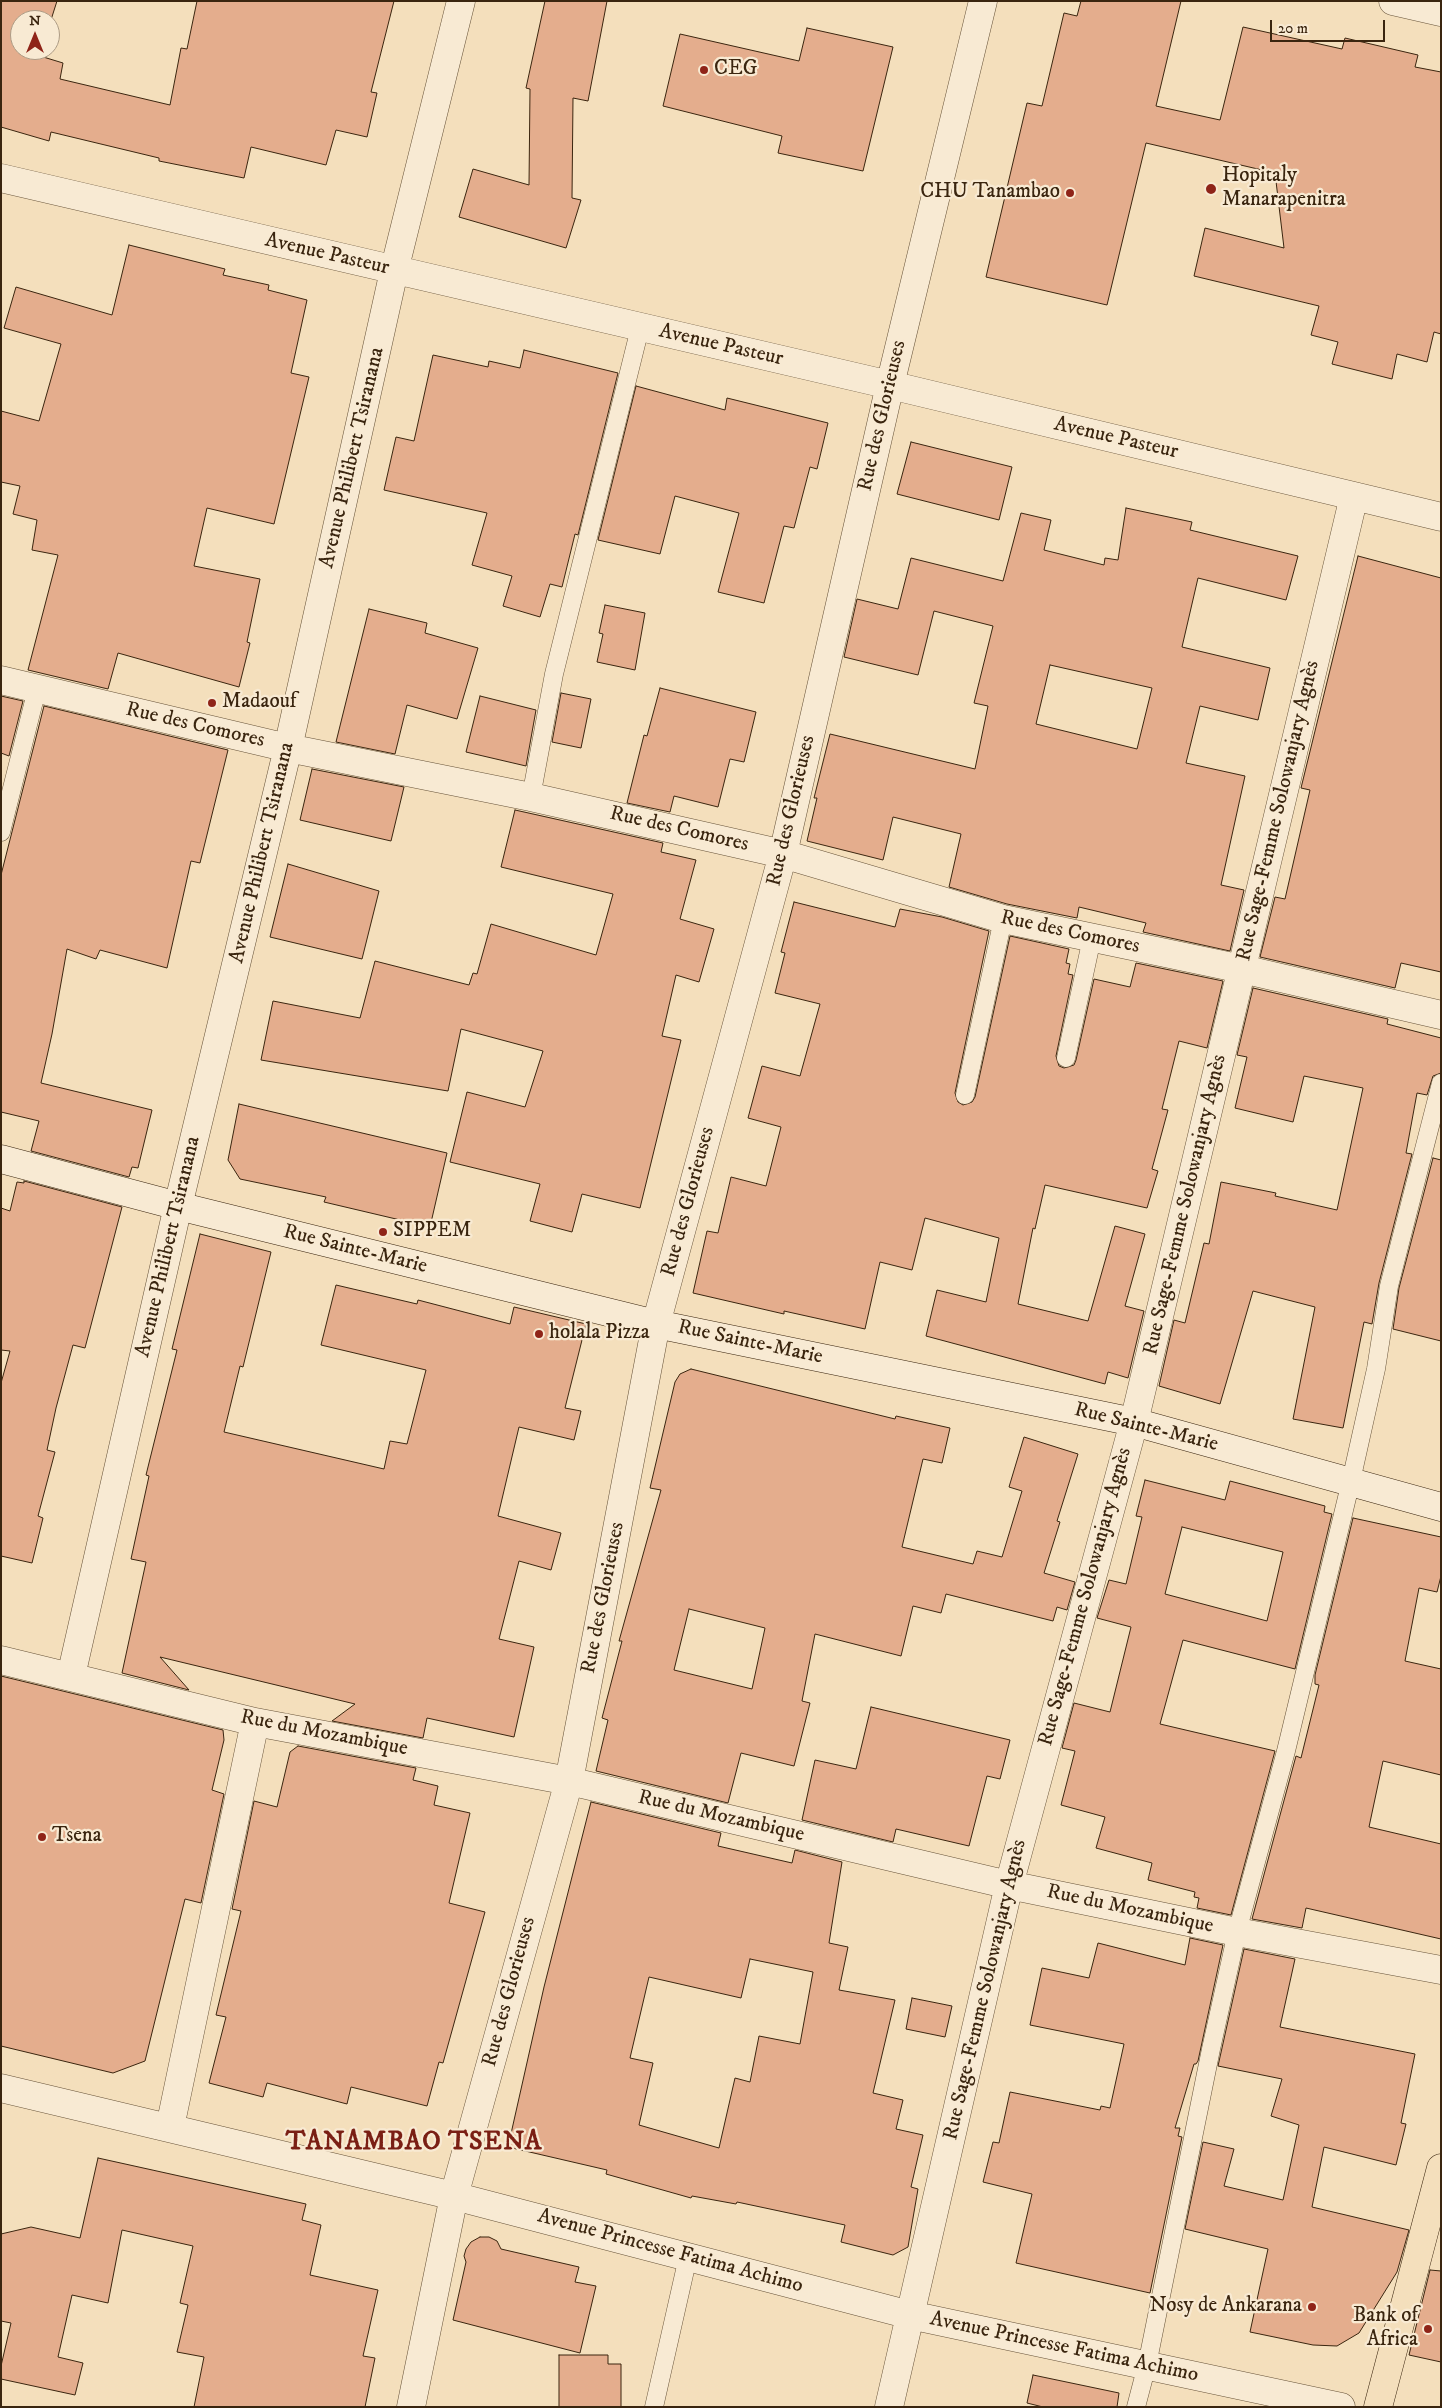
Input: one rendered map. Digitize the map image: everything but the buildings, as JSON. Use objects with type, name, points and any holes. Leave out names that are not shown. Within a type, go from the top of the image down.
[{"type":"main road","points":[[1378,2407],[1441,2168]]},
{"type":"street","name":"Avenue Philibert Tsiranana","points":[[71,1676],[178,1206],[288,748],[394,271],[461,1]]},
{"type":"street","name":"Rue des Glorieuses","points":[[411,2407],[454,2196],[569,1781],[656,1324],[783,854],[890,385],[984,1]]},
{"type":"street","points":[[1393,1],[1441,12]]},
{"type":"street","name":"Avenue Pasteur","points":[[1,178],[890,385],[1441,517]]},
{"type":"street","name":"Rue Sage-Femme Solowanjary Agnès","points":[[888,2407],[1009,1885],[1134,1422],[1354,496]]},
{"type":"street","name":"Rue des Comores","points":[[1,680],[288,748],[531,797],[783,854],[1003,919],[1441,1014]]},
{"type":"street","name":"Rue Sainte-Marie","points":[[1,1160],[178,1206],[656,1324],[1134,1422],[1441,1507]]},
{"type":"street","name":"Rue du Mozambique","points":[[1,1660],[255,1722],[569,1781],[1009,1885],[1237,1932],[1441,1970]]},
{"type":"street","points":[[170,2127],[255,1722]]},
{"type":"street","name":"Avenue Princesse Fatima Achimo","points":[[1,2088],[454,2196],[910,2315],[1341,2407]]},
{"type":"lane","points":[[531,797],[554,674],[640,328]]},
{"type":"lane","points":[[1,832],[37,689]]},
{"type":"lane","points":[[965,1095],[1003,919]]},
{"type":"lane","points":[[1066,1058],[1092,938]]},
{"type":"lane","points":[[1136,2407],[1147,2366],[1210,2049],[1237,1932],[1286,1751],[1351,1482],[1376,1369],[1389,1286],[1441,1084]]},
{"type":"lane","points":[[654,2407],[688,2257]]},
{"type":"place","name":"CEG","points":[[704,70]]},
{"type":"place","name":"Hopitaly Manarapenitra","points":[[1211,189]]},
{"type":"place","name":"CHU Tanambao","points":[[1070,193]]},
{"type":"place","name":"Madaouf","points":[[212,703]]},
{"type":"place","name":"SIPPEM","points":[[383,1232]]},
{"type":"place","name":"holala Pizza","points":[[539,1334]]},
{"type":"place","name":"Tsena","points":[[42,1837]]},
{"type":"place","name":"Nosy de Ankarana","points":[[1312,2307]]},
{"type":"place","name":"Bank of Africa","points":[[1428,2329]]},
{"type":"district","name":"TANAMBAO TSENA","points":[[414,2144]]}]
